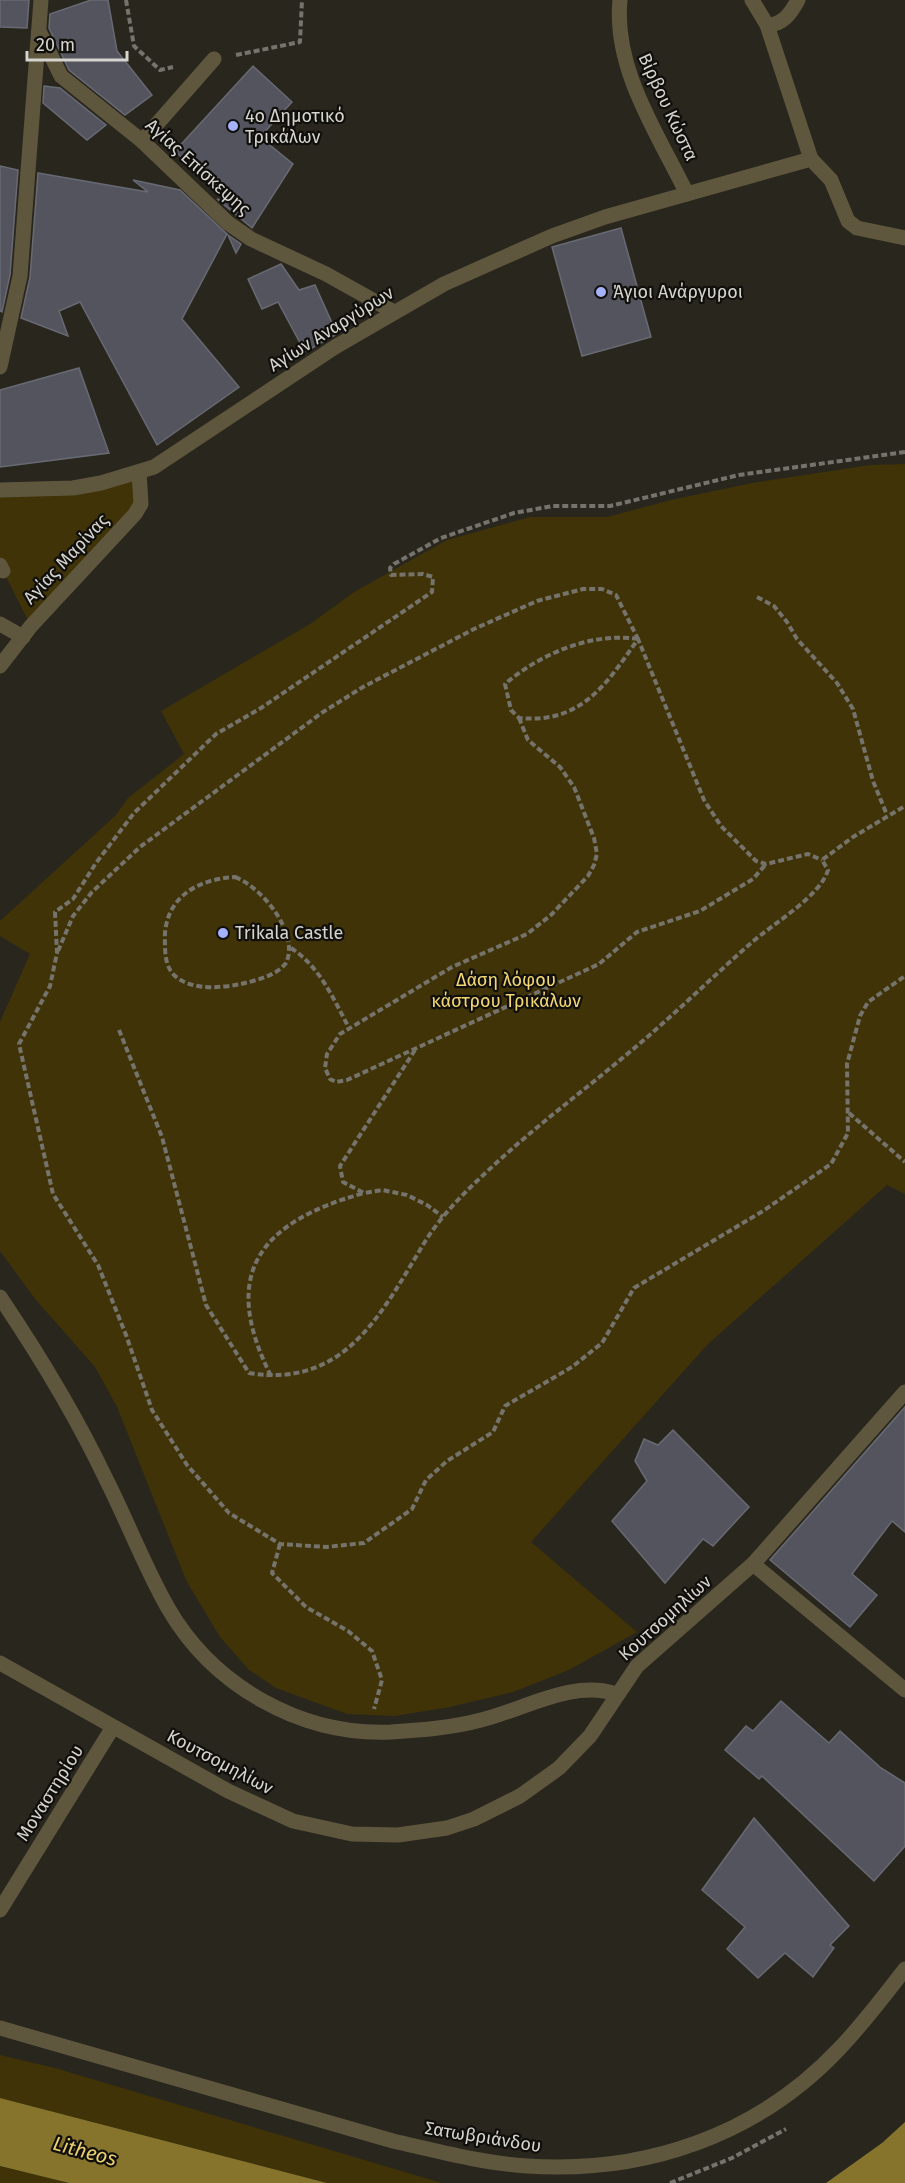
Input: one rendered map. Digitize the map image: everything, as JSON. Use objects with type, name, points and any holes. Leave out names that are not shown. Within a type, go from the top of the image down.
[{"type":"street","points":[[0,367],[20,276],[40,0]]},
{"type":"street","name":"Βίρβου Κώστα","points":[[620,0],[622,53],[648,114],[687,194]]},
{"type":"street","points":[[752,0],[767,25],[811,159],[831,180],[848,221],[857,228],[905,238]]},
{"type":"street","points":[[767,25],[779,24],[784,20],[798,0]]},
{"type":"street","name":"Αγίας Επίσκεψης","points":[[39,31],[61,76],[142,141],[228,223],[251,239],[326,274],[394,312]]},
{"type":"street","points":[[142,141],[214,59]]},
{"type":"street","name":"Αγίων Αναργύρων","points":[[0,490],[73,488],[139,472],[171,458],[335,347],[444,284],[552,236],[605,217],[811,159]]},
{"type":"street","name":"Αγίας Μαρίνας","points":[[0,666],[22,637],[135,514],[141,504],[139,472]]},
{"type":"street","points":[[0,624],[22,637]]},
{"type":"street","points":[[0,1297],[66,1403],[105,1476],[168,1610],[193,1644],[235,1683],[267,1703],[308,1721],[367,1732],[417,1731],[460,1725],[584,1689],[616,1694]]},
{"type":"street","name":"Κουτσομηλίων","points":[[0,1663],[228,1791],[293,1821],[352,1834],[398,1834],[447,1827],[474,1819],[520,1796],[559,1768],[590,1736],[616,1694],[650,1653],[753,1564],[905,1392]]},
{"type":"street","points":[[753,1564],[905,1690]]},
{"type":"street","name":"Μοναστηρίου","points":[[0,1910],[113,1727]]},
{"type":"street","name":"Σατωβριάνδου","points":[[0,2028],[427,2149],[527,2166],[602,2165],[664,2155],[717,2136],[751,2119],[810,2077],[838,2050],[905,1969]]},
{"type":"path","points":[[57,954],[54,912],[74,899],[96,863],[134,813],[178,770],[216,734],[261,708],[432,592],[433,577],[423,574],[391,575],[390,568],[394,564],[441,538],[514,513],[553,506],[610,506],[739,475],[905,452]]},
{"type":"path","points":[[118,1030],[162,1137],[206,1305],[249,1373],[271,1377],[314,1367],[333,1359],[360,1339],[386,1307],[443,1217],[478,1180],[525,1137],[639,1044],[749,945],[812,894],[824,881],[828,870],[822,860],[808,854],[766,864],[756,861],[721,826],[708,807],[638,639],[616,595],[602,589],[583,589],[537,601],[502,615],[390,672],[324,712],[140,847],[92,892],[73,916],[57,954],[50,986],[19,1044],[53,1194],[98,1265],[126,1335],[152,1410],[187,1465],[228,1513],[280,1544],[326,1547],[364,1543],[412,1509],[426,1480],[447,1461],[493,1432],[506,1406],[572,1367],[602,1342],[634,1288],[763,1211],[831,1164],[848,1133],[849,1112],[845,1085],[847,1064],[860,1016],[868,1002],[905,976]]},
{"type":"path","points":[[757,597],[774,606],[797,639],[837,683],[853,709],[873,781],[887,815]]},
{"type":"path","points":[[638,639],[605,639],[567,648],[545,656],[505,684],[511,710],[519,718],[528,740],[560,767],[574,787],[594,838],[597,854],[591,870],[551,915],[527,934],[452,967],[349,1028],[332,1043],[327,1054],[325,1068],[330,1079],[336,1082],[347,1080],[599,964],[638,932],[700,911],[753,879],[766,864]]},
{"type":"path","points":[[519,718],[545,718],[582,706],[599,691],[638,639]]},
{"type":"path","points":[[822,860],[887,815],[905,806]]},
{"type":"path","points":[[291,948],[286,963],[271,974],[224,986],[206,987],[190,983],[175,976],[169,968],[164,940],[168,914],[180,897],[200,885],[235,877],[254,887],[284,930],[291,948],[320,974],[349,1028]]},
{"type":"path","points":[[364,1193],[343,1182],[340,1166],[416,1049]]},
{"type":"path","points":[[849,1112],[905,1162]]},
{"type":"path","points":[[271,1377],[259,1353],[247,1302],[250,1273],[258,1255],[297,1220],[338,1200],[364,1193],[382,1191],[407,1195],[427,1205],[443,1217]]},
{"type":"path","points":[[280,1544],[272,1573],[306,1607],[348,1631],[372,1651],[382,1680],[367,1732]]},
{"type":"green space","name":"Δάση λόφου κάστρου Τρικάλων","points":[[905,464],[905,1194],[887,1185],[707,1345],[531,1542],[637,1632],[569,1670],[513,1692],[450,1707],[395,1716],[347,1714],[276,1688],[249,1670],[220,1637],[186,1580],[117,1407],[95,1367],[36,1300],[0,1251],[0,1022],[30,954],[0,936],[0,921],[116,815],[128,798],[184,754],[161,711],[310,624],[354,592],[447,540],[530,517],[607,517],[671,500],[752,483],[870,465]]},
{"type":"green space","points":[[139,472],[142,495],[31,626],[0,565],[0,490]]},
{"type":"green space","points":[[0,2055],[55,2068],[442,2183],[327,2183],[0,2098]]},
{"type":"green space","points":[[0,2166],[69,2183],[0,2183]]},
{"type":"water","name":"Litheos","points":[[0,2098],[327,2183],[69,2183],[0,2166]]},
{"type":"water","points":[[905,2122],[905,2183],[826,2183],[882,2143]]},
{"type":"building","points":[[0,0],[29,0],[27,28],[0,27]]},
{"type":"building","points":[[91,0],[108,0],[117,51],[152,95],[125,115],[69,70],[49,28],[50,14]]},
{"type":"building","name":"4ο Δημοτικό Τρικάλων","points":[[253,66],[292,102],[260,137],[293,164],[252,228],[217,199],[229,202],[175,151]]},
{"type":"building","points":[[44,86],[60,88],[106,125],[87,140],[43,103]]},
{"type":"building","points":[[0,166],[18,170],[10,275],[2,312],[0,311]]},
{"type":"building","points":[[38,173],[148,192],[133,180],[180,190],[227,234],[182,319],[239,387],[157,445],[80,302],[59,311],[68,336],[21,318],[30,277]]},
{"type":"building","name":"Άγιοι Ανάργυροι","points":[[621,228],[651,337],[582,356],[552,247]]},
{"type":"building","points":[[228,235],[241,244],[236,253]]},
{"type":"building","points":[[281,264],[299,290],[315,285],[337,334],[305,352],[278,302],[262,309],[248,279]]},
{"type":"building","points":[[79,368],[109,453],[0,467],[0,390]]},
{"type":"building","points":[[905,1407],[905,1532],[892,1521],[852,1574],[877,1595],[850,1627],[770,1560]]},
{"type":"building","points":[[673,1430],[749,1507],[713,1546],[703,1539],[665,1583],[612,1521],[647,1481],[635,1461],[644,1439],[658,1445]]},
{"type":"building","points":[[781,1701],[829,1743],[840,1731],[881,1768],[905,1783],[905,1846],[874,1881],[762,1776],[759,1779],[725,1750],[746,1726],[753,1731]]},
{"type":"building","points":[[754,1818],[849,1926],[830,1945],[834,1948],[813,1977],[785,1953],[758,1978],[727,1949],[745,1927],[702,1890]]},
{"type":"place","name":"4ο Δημοτικό Τρικάλων","points":[[233,126]]},
{"type":"place","name":"Άγιοι Ανάργυροι","points":[[601,292]]},
{"type":"place","name":"Trikala Castle","points":[[223,933]]}]
